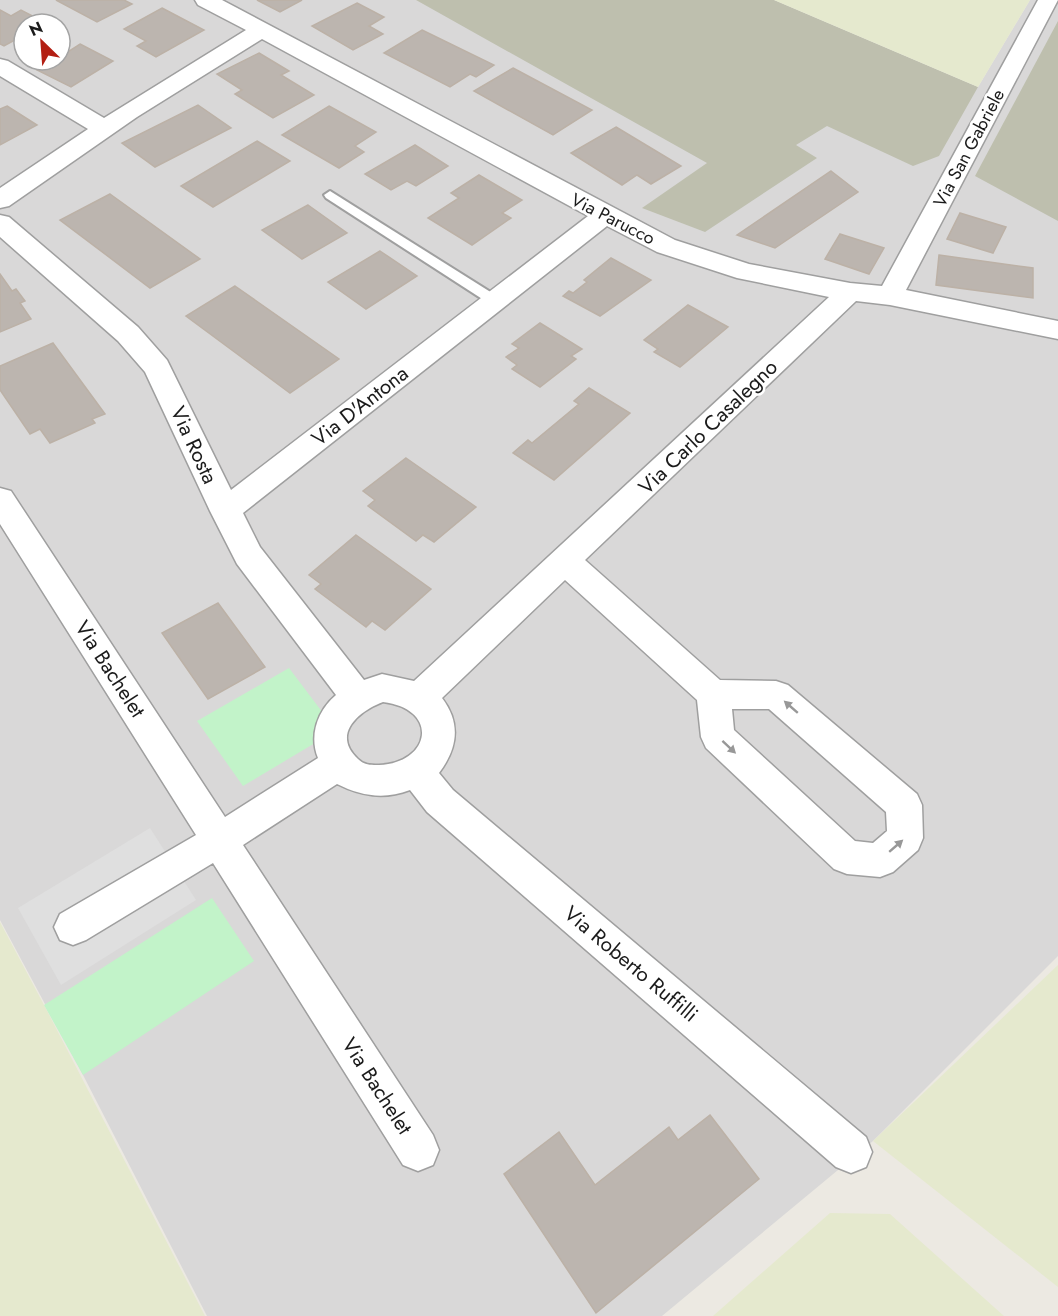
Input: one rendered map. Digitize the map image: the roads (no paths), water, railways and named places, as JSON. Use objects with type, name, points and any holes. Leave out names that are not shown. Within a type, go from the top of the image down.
[{"type":"street","name":"Via Parucco","points":[[206,0],[666,246],[746,272],[850,292],[890,296],[1058,330]]},
{"type":"street","name":"Via San Gabriele","points":[[890,296],[1049,0]]},
{"type":"street","points":[[0,200],[194,68],[262,30]]},
{"type":"street","points":[[0,66],[103,128]]},
{"type":"street","name":"Via D'Antona","points":[[225,511],[605,215]]},
{"type":"street","name":"Via Rosta","points":[[0,223],[128,334],[157,367],[248,555],[356,696]]},
{"type":"street","name":"Via Carlo Casalegno","points":[[420,697],[566,562],[850,292]]},
{"type":"street","name":"Via Bachelet","points":[[0,499],[418,1150]]},
{"type":"street","points":[[566,562],[712,694],[718,737],[847,857],[880,860],[905,838],[904,805],[776,695],[712,694]]},
{"type":"street","points":[[382,688],[396,688],[420,697],[431,707],[437,720],[439,734],[436,748],[428,760],[416,771],[401,779],[384,782],[366,780],[351,774],[339,764],[332,753],[329,740],[330,728],[335,716],[356,696],[382,688]]},
{"type":"street","points":[[74,927],[220,840],[339,764]]},
{"type":"street","name":"Via Roberto Ruffilli","points":[[416,771],[440,801],[851,1152]]},
{"type":"lane","points":[[330,195],[495,301]]}]
